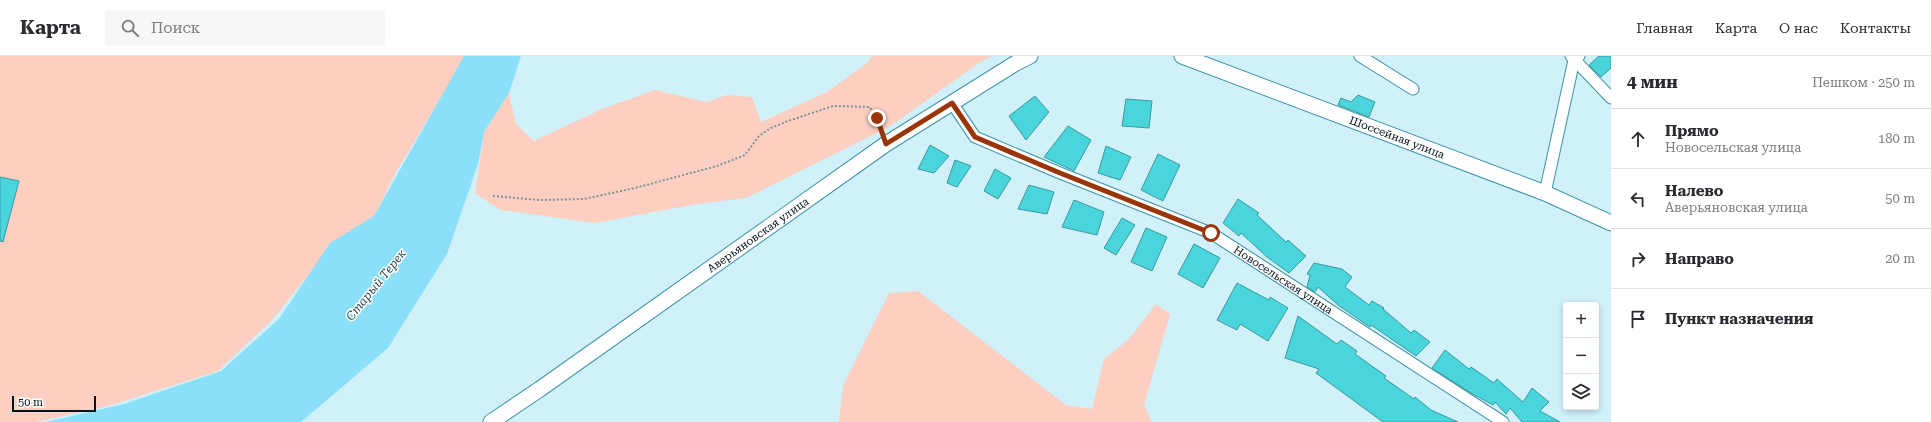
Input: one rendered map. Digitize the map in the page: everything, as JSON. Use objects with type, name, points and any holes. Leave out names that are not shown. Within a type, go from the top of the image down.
[{"type":"street","name":"Аверьяновская улица","points":[[491,422],[540,389],[886,144],[1030,56]]},
{"type":"street","name":"Шоссейная улица","points":[[1182,56],[1545,192],[1611,223]]},
{"type":"street","points":[[1360,56],[1413,89]]},
{"type":"street","points":[[1545,192],[1574,57]]},
{"type":"street","points":[[1574,57],[1611,98]]},
{"type":"street","name":"Новосельская улица","points":[[952,103],[975,137],[1060,173],[1211,233],[1503,422]]},
{"type":"path","points":[[493,196],[540,200],[584,199],[635,188],[717,166],[745,155],[759,136],[771,128],[833,106],[870,107],[877,118],[886,144]]},
{"type":"shaded area","points":[[0,56],[466,56],[396,172],[375,215],[333,244],[272,320],[218,371],[108,406],[37,422],[0,422]]},
{"type":"shaded area","points":[[872,56],[992,56],[979,63],[889,127],[746,198],[697,204],[595,223],[500,210],[475,193],[484,132],[509,93],[516,124],[534,141],[602,109],[655,90],[706,102],[727,95],[752,97],[761,122],[827,92],[867,63]]},
{"type":"shaded area","points":[[918,291],[1066,405],[1092,409],[1104,359],[1129,339],[1156,304],[1170,314],[1144,405],[1152,422],[839,422],[843,386],[889,293]]},
{"type":"water","name":"Старый Терек","points":[[464,56],[521,56],[509,93],[484,132],[478,164],[447,254],[388,348],[301,422],[46,422],[124,404],[221,371],[279,319],[330,243],[374,216]]},
{"type":"building","points":[[1599,56],[1611,56],[1611,68],[1601,77],[1589,65]]},
{"type":"building","points":[[1358,95],[1375,102],[1369,117],[1338,105],[1341,98],[1351,102]]},
{"type":"building","points":[[1035,96],[1049,112],[1026,140],[1009,116]]},
{"type":"building","points":[[1126,99],[1152,101],[1149,128],[1122,126]]},
{"type":"building","points":[[1068,126],[1091,140],[1074,171],[1044,157]]},
{"type":"building","points":[[930,145],[949,156],[934,173],[918,169]]},
{"type":"building","points":[[1106,146],[1131,157],[1120,180],[1098,173]]},
{"type":"building","points":[[1158,154],[1180,165],[1163,201],[1141,190]]},
{"type":"building","points":[[955,160],[971,166],[957,187],[947,183]]},
{"type":"building","points":[[995,169],[1011,178],[998,199],[984,191]]},
{"type":"building","points":[[0,177],[19,181],[3,242],[0,241]]},
{"type":"building","points":[[1029,185],[1054,192],[1047,214],[1018,209]]},
{"type":"building","points":[[1238,199],[1259,213],[1257,215],[1286,242],[1288,240],[1306,256],[1289,273],[1267,257],[1241,233],[1239,236],[1223,223]]},
{"type":"building","points":[[1074,200],[1104,212],[1097,235],[1062,227]]},
{"type":"building","points":[[1122,218],[1135,225],[1116,255],[1104,248]]},
{"type":"building","points":[[1146,228],[1167,237],[1152,271],[1131,262]]},
{"type":"building","points":[[1194,244],[1220,258],[1203,288],[1178,274]]},
{"type":"building","points":[[1314,263],[1342,269],[1352,277],[1345,287],[1369,305],[1372,301],[1384,308],[1383,309],[1411,333],[1414,330],[1430,342],[1416,356],[1371,325],[1370,327],[1338,305],[1318,287],[1315,292],[1307,287],[1310,275],[1307,274]]},
{"type":"building","points":[[1237,283],[1269,300],[1270,297],[1288,308],[1268,341],[1240,324],[1237,330],[1217,320]]},
{"type":"building","points":[[1298,316],[1337,344],[1341,340],[1357,351],[1355,354],[1386,376],[1384,378],[1414,399],[1415,397],[1431,410],[1458,422],[1383,422],[1316,373],[1319,369],[1285,358]]},
{"type":"building","points":[[1445,350],[1469,369],[1471,367],[1494,383],[1497,379],[1523,402],[1532,388],[1549,402],[1540,411],[1560,422],[1522,422],[1510,408],[1506,414],[1495,402],[1493,405],[1471,393],[1432,368]]},
{"type":"route","points":[[877,118],[886,144],[952,103],[975,137],[1060,173],[1211,233]]}]
